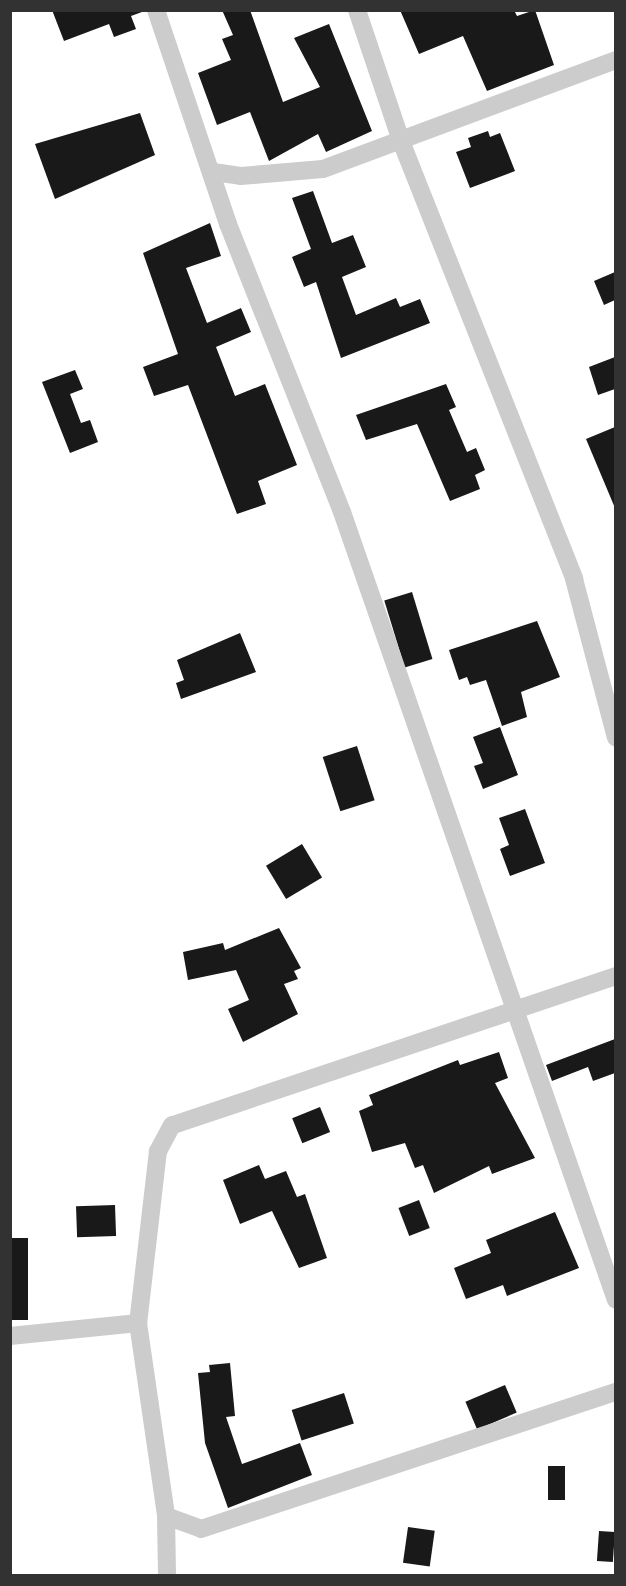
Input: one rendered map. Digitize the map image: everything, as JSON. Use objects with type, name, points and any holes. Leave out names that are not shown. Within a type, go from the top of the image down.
[{"type":"street","points":[[156,10],[213,172],[228,224],[342,512],[512,1013],[615,1300]]},
{"type":"street","points":[[357,10],[401,141],[574,579],[615,738]]},
{"type":"street","points":[[213,172],[241,176],[323,169],[615,60]]},
{"type":"street","points":[[167,1575],[166,1516],[138,1323],[158,1151],[172,1125],[512,1013],[615,976]]},
{"type":"street","points":[[10,1336],[138,1323]]},
{"type":"street","points":[[166,1516],[201,1529],[615,1392]]},
{"type":"building","points":[[52,10],[142,10],[142,12],[131,16],[136,29],[114,37],[109,24],[64,41]]},
{"type":"building","points":[[222,10],[250,10],[283,102],[320,87],[294,38],[329,24],[372,131],[326,152],[318,134],[269,161],[250,112],[217,125],[198,73],[231,60],[222,39],[233,35]]},
{"type":"building","points":[[400,10],[514,10],[517,16],[535,10],[554,65],[487,91],[463,36],[419,54]]},
{"type":"building","points":[[140,113],[155,155],[55,199],[35,144]]},
{"type":"building","points":[[488,131],[490,137],[500,133],[515,171],[470,188],[456,152],[471,147],[468,138]]},
{"type":"building","points":[[313,191],[332,243],[353,235],[366,267],[342,277],[356,315],[396,298],[400,307],[420,299],[430,323],[341,358],[316,282],[304,287],[292,257],[311,249],[292,198]]},
{"type":"building","points":[[210,223],[221,256],[186,268],[207,323],[241,308],[251,332],[216,347],[235,396],[265,384],[297,465],[258,481],[266,504],[237,514],[188,385],[154,396],[143,367],[178,354],[143,253]]},
{"type":"building","points":[[615,272],[615,300],[604,305],[594,281]]},
{"type":"building","points":[[615,357],[615,389],[598,395],[589,367]]},
{"type":"building","points":[[75,370],[83,389],[70,394],[81,423],[90,420],[98,442],[70,453],[42,382]]},
{"type":"building","points":[[446,384],[456,407],[449,410],[467,452],[476,448],[485,470],[475,475],[480,489],[450,501],[417,424],[366,440],[356,415]]},
{"type":"building","points":[[615,427],[615,508],[586,439]]},
{"type":"building","points":[[412,592],[432,659],[405,667],[384,600]]},
{"type":"building","points":[[537,621],[560,677],[521,692],[527,717],[502,726],[486,680],[470,685],[467,677],[459,680],[449,650]]},
{"type":"building","points":[[240,633],[256,672],[181,699],[176,683],[184,680],[177,660]]},
{"type":"building","points":[[500,727],[518,775],[483,789],[474,766],[483,763],[473,737]]},
{"type":"building","points":[[357,746],[375,800],[340,811],[323,757]]},
{"type":"building","points":[[525,809],[545,863],[510,876],[500,849],[509,845],[499,818]]},
{"type":"building","points":[[302,844],[322,877],[286,899],[266,866]]},
{"type":"building","points":[[279,928],[301,968],[294,971],[298,979],[284,984],[298,1014],[243,1042],[228,1009],[249,1000],[236,970],[188,980],[183,952],[223,943],[225,950]]},
{"type":"building","points":[[615,1039],[615,1073],[593,1081],[588,1067],[552,1081],[546,1065]]},
{"type":"building","points":[[499,1052],[508,1078],[495,1083],[535,1158],[492,1174],[489,1166],[434,1193],[423,1165],[415,1168],[405,1143],[372,1152],[359,1111],[373,1105],[369,1095],[458,1060],[460,1065]]},
{"type":"building","points":[[320,1107],[330,1132],[302,1143],[292,1118]]},
{"type":"building","points":[[259,1165],[265,1179],[286,1171],[297,1197],[305,1194],[327,1258],[299,1268],[272,1211],[240,1224],[223,1180]]},
{"type":"building","points":[[419,1200],[430,1228],[409,1236],[398,1208]]},
{"type":"building","points":[[115,1205],[116,1236],[77,1237],[76,1206]]},
{"type":"building","points":[[555,1212],[579,1268],[507,1296],[503,1285],[466,1299],[454,1268],[491,1253],[486,1240]]},
{"type":"building","points":[[10,1238],[28,1238],[28,1320],[10,1320]]},
{"type":"building","points":[[230,1363],[235,1416],[226,1417],[242,1464],[300,1443],[312,1475],[228,1508],[205,1443],[198,1373],[210,1372],[209,1365]]},
{"type":"building","points":[[505,1385],[517,1413],[477,1429],[465,1402]]},
{"type":"building","points":[[344,1393],[354,1423],[302,1440],[292,1410]]},
{"type":"building","points":[[548,1466],[565,1466],[565,1500],[548,1500]]},
{"type":"building","points":[[408,1527],[435,1531],[430,1566],[403,1563]]},
{"type":"building","points":[[599,1531],[615,1532],[613,1562],[597,1561]]}]
